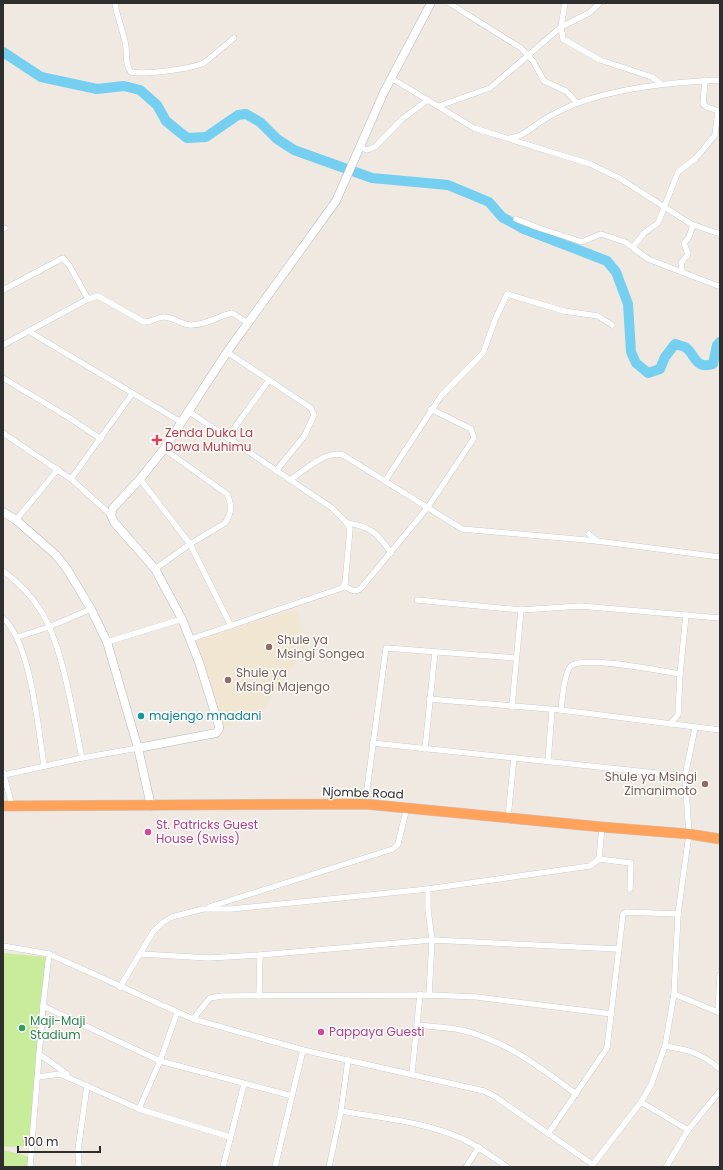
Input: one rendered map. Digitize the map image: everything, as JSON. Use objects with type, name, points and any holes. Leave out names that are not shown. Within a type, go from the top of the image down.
[{"type":"highway","name":"Njombe Road","points":[[7,806],[365,804],[407,807],[602,828],[689,834],[720,839]]},
{"type":"street","points":[[115,3],[118,21],[126,47],[127,62],[131,72],[163,71],[198,66],[204,63],[234,38]]},
{"type":"street","points":[[111,515],[113,508],[140,480],[164,449],[227,352],[328,213],[336,200],[391,78],[431,3]]},
{"type":"street","points":[[449,3],[508,39],[534,61],[544,81],[566,92],[577,104]]},
{"type":"street","points":[[565,3],[561,27],[563,39],[611,65],[652,76],[661,84]]},
{"type":"street","points":[[439,106],[490,88],[561,27],[589,13],[600,3]]},
{"type":"street","points":[[391,78],[474,128],[590,164],[619,178],[693,225],[720,234]]},
{"type":"street","points":[[633,247],[644,233],[658,223],[676,175],[696,158],[715,135],[718,111],[706,107],[703,104],[705,80]]},
{"type":"street","points":[[508,139],[521,135],[542,120],[577,104],[622,91],[661,84],[720,80]]},
{"type":"street","points":[[359,147],[366,150],[375,147],[402,119],[428,100]]},
{"type":"street","points":[[516,219],[582,242],[601,234],[625,242],[648,259],[718,286],[720,285]]},
{"type":"street","points":[[682,271],[681,263],[688,254],[684,243],[689,237],[693,225]]},
{"type":"street","points":[[3,290],[63,258],[69,265],[88,299]]},
{"type":"street","points":[[385,481],[431,409],[460,375],[483,353],[495,320],[507,294],[564,311],[598,316],[612,325]]},
{"type":"street","points":[[3,345],[94,297],[102,297],[144,322],[150,323],[157,318],[165,317],[188,325],[197,325],[222,315],[232,313],[248,323]]},
{"type":"street","points":[[30,332],[181,422]]},
{"type":"street","points":[[227,352],[311,408],[314,415],[305,435],[276,471]]},
{"type":"street","points":[[3,378],[100,439]]},
{"type":"street","points":[[227,438],[269,380]]},
{"type":"street","points":[[71,478],[132,394]]},
{"type":"street","points":[[344,586],[353,591],[360,590],[428,507],[474,438],[471,429],[431,409]]},
{"type":"street","points":[[188,411],[332,508],[348,523],[363,526],[378,535],[391,553]]},
{"type":"street","points":[[3,433],[71,478],[111,515],[120,528],[155,569],[191,639],[219,729],[216,733],[3,773],[7,806]]},
{"type":"street","points":[[155,569],[190,544],[225,523],[229,517],[231,504],[227,494],[164,449]]},
{"type":"street","points":[[290,480],[328,455],[338,454],[428,507],[462,529],[597,541],[720,556]]},
{"type":"street","points":[[16,520],[58,469]]},
{"type":"street","points":[[140,480],[190,544],[231,626]]},
{"type":"street","points":[[3,512],[16,520],[56,555],[68,570],[91,609],[107,642],[138,748],[151,806]]},
{"type":"street","points":[[191,639],[340,590],[344,586],[350,533],[348,523]]},
{"type":"street","points":[[589,534],[597,541]]},
{"type":"street","points":[[3,571],[23,588],[40,610],[49,627],[62,668],[82,758]]},
{"type":"street","points":[[417,600],[521,610],[580,606],[720,618]]},
{"type":"street","points":[[18,637],[49,627],[91,609]]},
{"type":"street","points":[[512,706],[521,610]]},
{"type":"street","points":[[670,724],[678,715],[680,674],[686,614]]},
{"type":"street","points":[[3,618],[18,637],[28,673],[44,766]]},
{"type":"street","points":[[107,642],[182,619]]},
{"type":"street","points":[[365,804],[372,743],[386,648],[516,658]]},
{"type":"street","points":[[425,749],[435,652]]},
{"type":"street","points":[[561,710],[568,670],[576,663],[596,662],[680,674]]},
{"type":"street","points":[[429,699],[561,710],[720,730]]},
{"type":"street","points":[[548,761],[552,710]]},
{"type":"street","points":[[3,946],[49,954],[194,1020],[303,1050],[412,1073],[484,1091],[494,1096],[592,1166],[641,1102],[651,1085],[665,1046],[674,994],[678,914],[689,834],[685,776],[695,728]]},
{"type":"street","points":[[372,743],[685,776]]},
{"type":"street","points":[[508,818],[514,757]]},
{"type":"street","points":[[120,987],[153,932],[162,923],[172,917],[203,909],[393,850],[398,844],[407,807]]},
{"type":"street","points":[[203,909],[231,910],[428,889],[586,867],[594,864],[599,859],[602,828]]},
{"type":"street","points":[[599,859],[631,863],[630,889]]},
{"type":"street","points":[[428,889],[428,910],[432,940],[429,995]]},
{"type":"street","points":[[548,1134],[607,1048],[625,912],[678,914]]},
{"type":"street","points":[[141,954],[209,958],[432,940],[619,949]]},
{"type":"street","points":[[30,1167],[43,1006],[49,954]]},
{"type":"street","points":[[259,996],[260,955]]},
{"type":"street","points":[[674,994],[719,1012],[720,976]]},
{"type":"street","points":[[194,1020],[207,1001],[214,996],[420,994],[477,997],[612,1014]]},
{"type":"street","points":[[412,1073],[420,994]]},
{"type":"street","points":[[43,1006],[160,1061],[292,1096]]},
{"type":"street","points":[[140,1109],[160,1061],[177,1013]]},
{"type":"street","points":[[418,1025],[460,1030],[502,1044],[528,1059],[576,1094]]},
{"type":"street","points":[[665,1046],[690,1050],[703,1056],[720,1069]]},
{"type":"street","points":[[276,1167],[303,1050]]},
{"type":"street","points":[[39,1054],[70,1077],[87,1086],[140,1109],[230,1137]]},
{"type":"street","points":[[329,1167],[341,1111],[348,1060]]},
{"type":"street","points":[[38,1077],[53,1074],[70,1077]]},
{"type":"street","points":[[223,1167],[244,1084]]},
{"type":"street","points":[[79,1167],[78,1150],[87,1086]]},
{"type":"street","points":[[666,1167],[688,1130],[720,1092]]},
{"type":"street","points":[[641,1102],[688,1130]]},
{"type":"street","points":[[341,1111],[426,1127],[462,1138],[479,1147],[508,1167]]},
{"type":"street","points":[[466,1167],[479,1147]]},
{"type":"shaded area","points":[[296,609],[306,648],[261,714],[220,729],[195,640]]},
{"type":"green space","name":"Maji-Maji Stadium","points":[[3,953],[46,957],[35,1099],[34,1146],[3,1147]]},
{"type":"green space","points":[[3,1150],[31,1157],[30,1167],[3,1167]]},
{"type":"waterway","points":[[3,52],[41,77],[97,89],[124,86],[140,90],[157,105],[166,121],[187,138],[206,137],[238,115],[246,114],[260,122],[277,139],[294,150],[372,178],[448,185],[489,202],[502,217],[524,229],[607,261],[616,272],[628,304],[631,352],[636,363],[648,373],[660,369],[665,357],[675,344],[685,347],[698,363],[702,365],[713,364],[717,345],[720,342]]},
{"type":"place","name":"Zenda Duka La Dawa Muhimu","points":[[157,440]]},
{"type":"place","name":"Shule ya Msingi Songea","points":[[269,647]]},
{"type":"place","name":"Shule ya Msingi Majengo","points":[[228,680]]},
{"type":"place","name":"majengo mnadani","points":[[141,716]]},
{"type":"place","name":"Shule ya Msingi Zimanimoto","points":[[705,784]]},
{"type":"place","name":"St. Patricks Guest House (Swiss)","points":[[148,832]]},
{"type":"place","name":"Maji-Maji Stadium","points":[[22,1028]]},
{"type":"place","name":"Pappaya Guesti","points":[[321,1032]]}]
